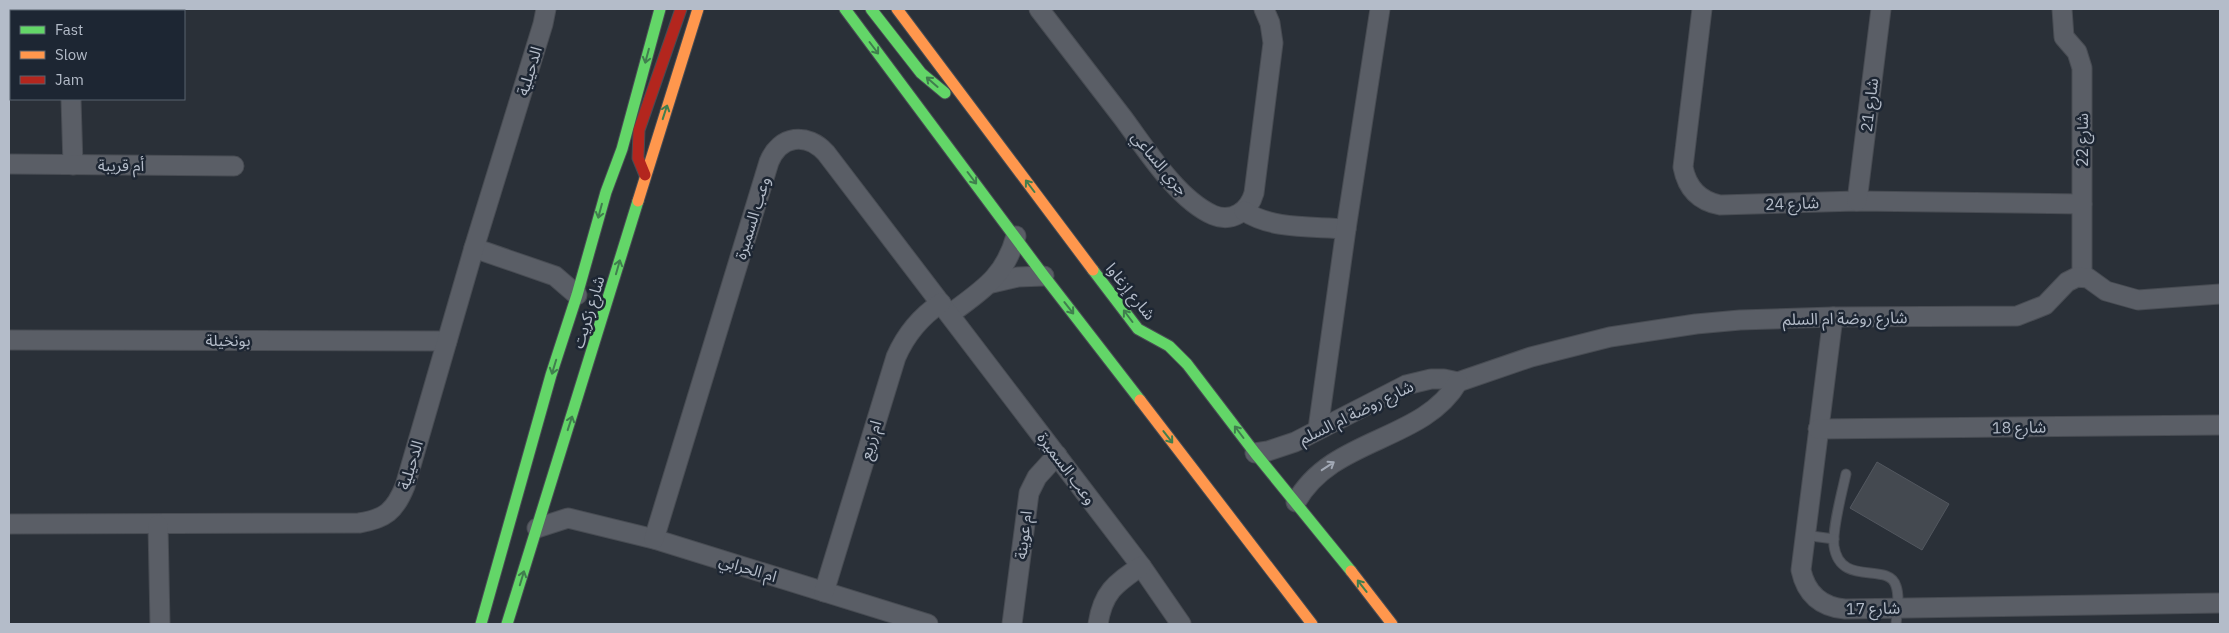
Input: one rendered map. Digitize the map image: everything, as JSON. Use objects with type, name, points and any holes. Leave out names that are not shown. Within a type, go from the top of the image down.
[{"type":"main road","name":"شارع زكريت","points":[[481,624],[551,375],[578,295],[606,192],[622,149],[660,9]]},
{"type":"main road","points":[[645,175],[638,158],[639,130],[681,9]]},
{"type":"main road","name":"شارع زكريت","points":[[507,624],[698,9]]},
{"type":"main road","points":[[845,9],[1044,276],[1312,624]]},
{"type":"main road","points":[[871,9],[921,73],[942,91],[972,109]]},
{"type":"main road","name":"شارع إزغاوا","points":[[897,9],[1138,329],[1158,339],[1179,354],[1392,624]]},
{"type":"street","name":"الدحيلية","points":[[9,524],[359,523],[375,521],[395,506],[405,486],[546,9]]},
{"type":"street","name":"جري الساعي","points":[[1039,9],[1176,186],[1199,206],[1218,217],[1231,217],[1244,212]]},
{"type":"street","points":[[1264,9],[1273,33],[1273,53],[1254,193],[1244,212],[1274,224],[1346,229]]},
{"type":"street","points":[[1318,429],[1346,229],[1380,9]]},
{"type":"street","name":"شارع 24","points":[[1702,9],[1683,167],[1692,190],[1704,200],[1720,205],[1857,201],[2082,204]]},
{"type":"street","name":"شارع 21","points":[[1857,201],[1881,9]]},
{"type":"street","name":"شارع 22","points":[[2062,9],[2064,37],[2077,52],[2082,68],[2082,277]]},
{"type":"street","points":[[71,100],[73,165]]},
{"type":"street","name":"وعب السميرة","points":[[654,539],[769,162],[778,146],[795,139],[812,141],[820,146],[1057,455],[1141,566],[1181,624]]},
{"type":"street","name":"أم قريبة","points":[[9,164],[234,166]]},
{"type":"street","points":[[992,283],[1004,266],[1016,236]]},
{"type":"street","points":[[474,248],[555,276],[578,295]]},
{"type":"street","points":[[555,276],[583,275]]},
{"type":"street","points":[[945,309],[992,283],[1018,277],[1044,276]]},
{"type":"street","points":[[2082,277],[2088,278],[2116,295],[2138,300],[2220,294]]},
{"type":"street","name":"شارع روضة ام السلم","points":[[1255,452],[1268,451],[1295,442],[1406,385],[1444,379],[1458,382],[1570,346],[1653,330],[1740,320],[1833,317],[2017,316],[2045,305],[2067,282],[2082,277]]},
{"type":"street","name":"ام زريع","points":[[824,592],[896,356],[910,331],[919,320],[945,309]]},
{"type":"street","name":"شارع 17","points":[[1833,317],[1801,570],[1806,588],[1819,602],[1827,606],[1897,616],[2220,603]]},
{"type":"street","name":"بونخيلة","points":[[9,340],[447,341]]},
{"type":"street","name":"شارع روضة ام السلم","points":[[1296,502],[1310,481],[1319,472],[1340,459],[1427,414],[1450,395],[1458,382]]},
{"type":"street","name":"شارع 18","points":[[1818,429],[2220,424]]},
{"type":"street","name":"ام عوينة","points":[[1012,624],[1029,493],[1037,477],[1057,455]]},
{"type":"street","points":[[537,528],[568,518],[556,507],[548,492]]},
{"type":"street","name":"ام الحرابي","points":[[568,518],[654,539],[915,622]]},
{"type":"street","points":[[158,525],[160,624]]},
{"type":"street","points":[[1098,624],[1102,603],[1107,594],[1141,566]]},
{"type":"lane","points":[[1846,474],[1834,539],[1836,554],[1845,566],[1851,570],[1885,575],[1894,581],[1897,590],[1897,616]]},
{"type":"lane","points":[[1804,535],[1834,539]]},
{"type":"building","points":[[1877,462],[1949,504],[1922,550],[1850,508]]},
{"type":"traffic: fast","points":[[481,624],[551,375],[577,295],[606,192],[622,149],[660,9]]},
{"type":"traffic: fast","points":[[845,9],[1044,276],[1140,400]]},
{"type":"traffic: fast","points":[[871,9],[921,73],[945,93]]},
{"type":"traffic: fast","points":[[507,624],[638,201]]},
{"type":"traffic: fast","points":[[1093,270],[1138,329],[1169,346],[1187,364],[1255,453],[1351,571]]},
{"type":"traffic: slow","points":[[638,201],[698,9]]},
{"type":"traffic: slow","points":[[897,9],[1093,270]]},
{"type":"traffic: slow","points":[[1140,400],[1312,624]]},
{"type":"traffic: slow","points":[[1351,571],[1392,624]]},
{"type":"traffic: jam","points":[[645,175],[638,158],[639,130],[681,9]]}]
